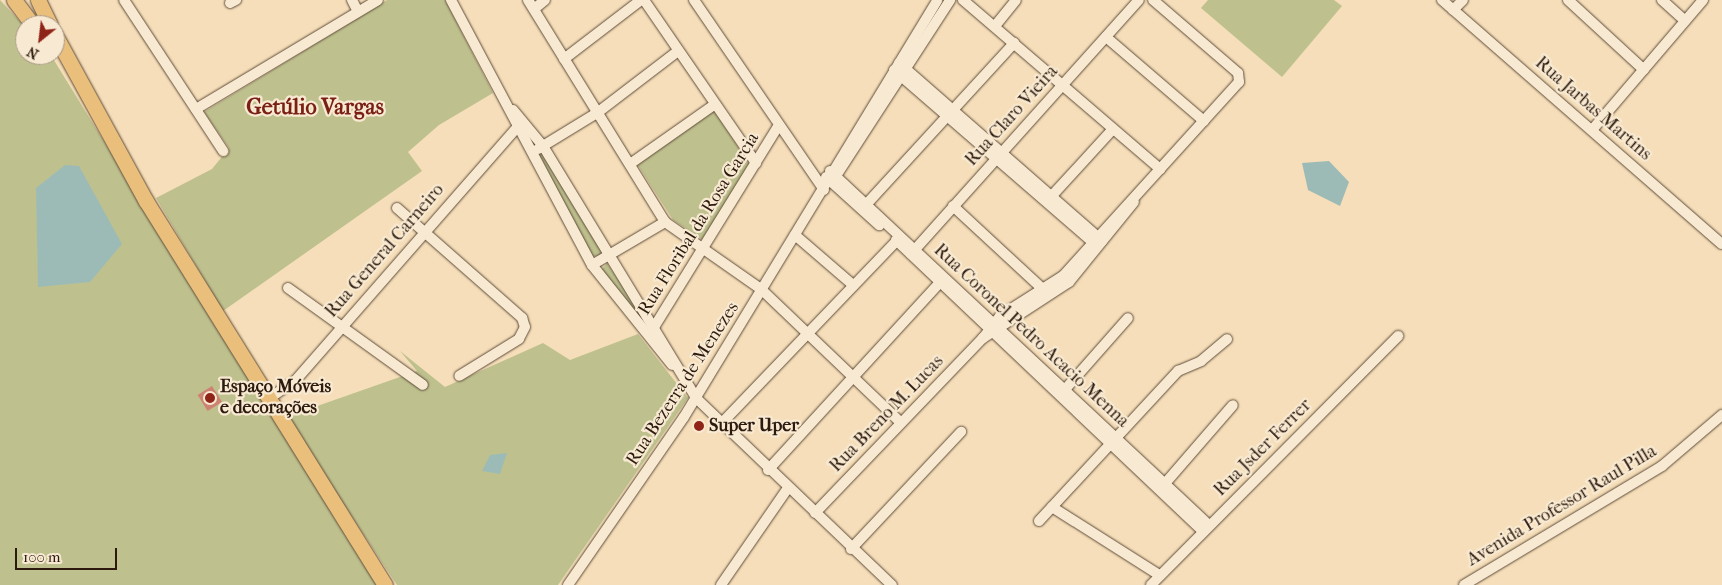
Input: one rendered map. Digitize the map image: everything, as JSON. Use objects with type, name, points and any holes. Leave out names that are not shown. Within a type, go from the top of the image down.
[{"type":"highway","points":[[14,0],[25,15]]},
{"type":"highway","points":[[38,0],[45,15]]},
{"type":"highway","points":[[65,57],[80,88]]},
{"type":"highway","points":[[63,65],[80,88],[268,399],[385,585]]},
{"type":"street","points":[[124,0],[223,151]]},
{"type":"street","points":[[352,0],[358,12]]},
{"type":"street","points":[[196,109],[378,0]]},
{"type":"street","points":[[451,0],[521,123],[542,146],[654,328],[675,367],[696,398],[720,425],[892,585]]},
{"type":"street","points":[[545,0],[531,4],[665,222],[705,248],[762,290],[901,423]]},
{"type":"street","points":[[564,59],[643,0],[756,163]]},
{"type":"street","name":"Rua Bezerra de Menezes","points":[[932,18],[938,0]]},
{"type":"street","name":"Rua Bezerra de Menezes","points":[[568,585],[696,398],[821,191],[899,68],[932,18],[950,0]]},
{"type":"street","points":[[964,0],[1160,169]]},
{"type":"street","points":[[995,26],[1016,0]]},
{"type":"street","name":"Rua Claro Vieira","points":[[913,252],[1061,83],[1139,0]]},
{"type":"street","name":"Rua Breno M. Lucas","points":[[814,513],[990,330],[1013,311],[1045,292],[1064,276],[1239,82],[1238,73],[1153,0]]},
{"type":"street","name":"Rua Jarbas Martins","points":[[1442,0],[1722,244]]},
{"type":"street","points":[[1453,10],[1463,0]]},
{"type":"street","points":[[1568,0],[1644,70]]},
{"type":"street","points":[[1662,0],[1685,21]]},
{"type":"street","points":[[1592,130],[1704,0]]},
{"type":"street","points":[[699,2],[821,191]]},
{"type":"street","points":[[1106,37],[1204,121]]},
{"type":"street","points":[[865,206],[1014,44]]},
{"type":"street","points":[[531,154],[597,113],[678,51]]},
{"type":"street","points":[[899,68],[997,157],[1097,241]]},
{"type":"street","points":[[630,164],[714,105]]},
{"type":"street","points":[[521,123],[531,154],[592,265],[647,338],[675,367]]},
{"type":"street","name":"Rua General Carneiro","points":[[268,399],[295,380],[423,229],[521,123]]},
{"type":"street","name":"Rua Floribal da Rosa Garcia","points":[[647,338],[705,248],[778,126]]},
{"type":"street","points":[[1048,200],[1112,129]]},
{"type":"street","name":"Rua Coronel Pedro Acacio Menna","points":[[831,177],[899,238],[990,330],[1062,393],[1206,528]]},
{"type":"street","points":[[953,206],[1045,292]]},
{"type":"street","points":[[397,208],[516,313],[525,327],[520,339],[496,356],[459,376]]},
{"type":"street","points":[[592,265],[665,222]]},
{"type":"street","points":[[795,235],[853,285]]},
{"type":"street","points":[[720,425],[899,238]]},
{"type":"street","points":[[768,470],[942,281]]},
{"type":"street","points":[[288,288],[423,385]]},
{"type":"street","points":[[1062,393],[1128,318]]},
{"type":"street","name":"Rua Jsder Ferrer","points":[[1151,585],[1398,336]]},
{"type":"street","points":[[1039,521],[1178,371],[1201,361],[1227,338]]},
{"type":"street","points":[[1162,486],[1233,406]]},
{"type":"street","name":"Avenida Professor Raul Pilla","points":[[1464,585],[1662,466],[1722,415]]},
{"type":"street","points":[[852,549],[960,432]]},
{"type":"street","points":[[722,585],[788,488]]},
{"type":"street","points":[[1052,507],[1159,575]]},
{"type":"green space","points":[[0,0],[15,16],[15,65],[57,65],[377,585],[0,585]]},
{"type":"green space","points":[[387,0],[445,0],[493,93],[439,125],[408,152],[422,171],[223,311],[156,198],[212,169],[229,148],[204,112]]},
{"type":"green space","points":[[1208,0],[1334,0],[1342,6],[1282,77],[1201,8]]},
{"type":"green space","points":[[713,109],[750,165],[703,240],[673,220],[637,164]]},
{"type":"green space","points":[[542,153],[602,249],[601,256],[592,256],[539,156]]},
{"type":"green space","points":[[607,263],[648,324],[646,327],[601,270]]},
{"type":"green space","points":[[638,334],[688,398],[558,585],[397,585],[286,417],[417,371],[400,351],[445,387],[543,343],[570,360]]},
{"type":"water","points":[[1329,161],[1349,182],[1340,206],[1308,190],[1302,163]]},
{"type":"water","points":[[65,165],[79,166],[122,244],[90,282],[38,287],[36,188]]},
{"type":"water","points":[[507,453],[500,474],[482,471],[490,455]]},
{"type":"building","name":"Espaço Móveis e decorações","points":[[212,386],[222,402],[208,411],[198,395]]},
{"type":"place","name":"Espaço Móveis e decorações","points":[[210,398]]},
{"type":"place","name":"Super Uper","points":[[699,426]]},
{"type":"district","name":"Getúlio Vargas","points":[[315,108]]}]
